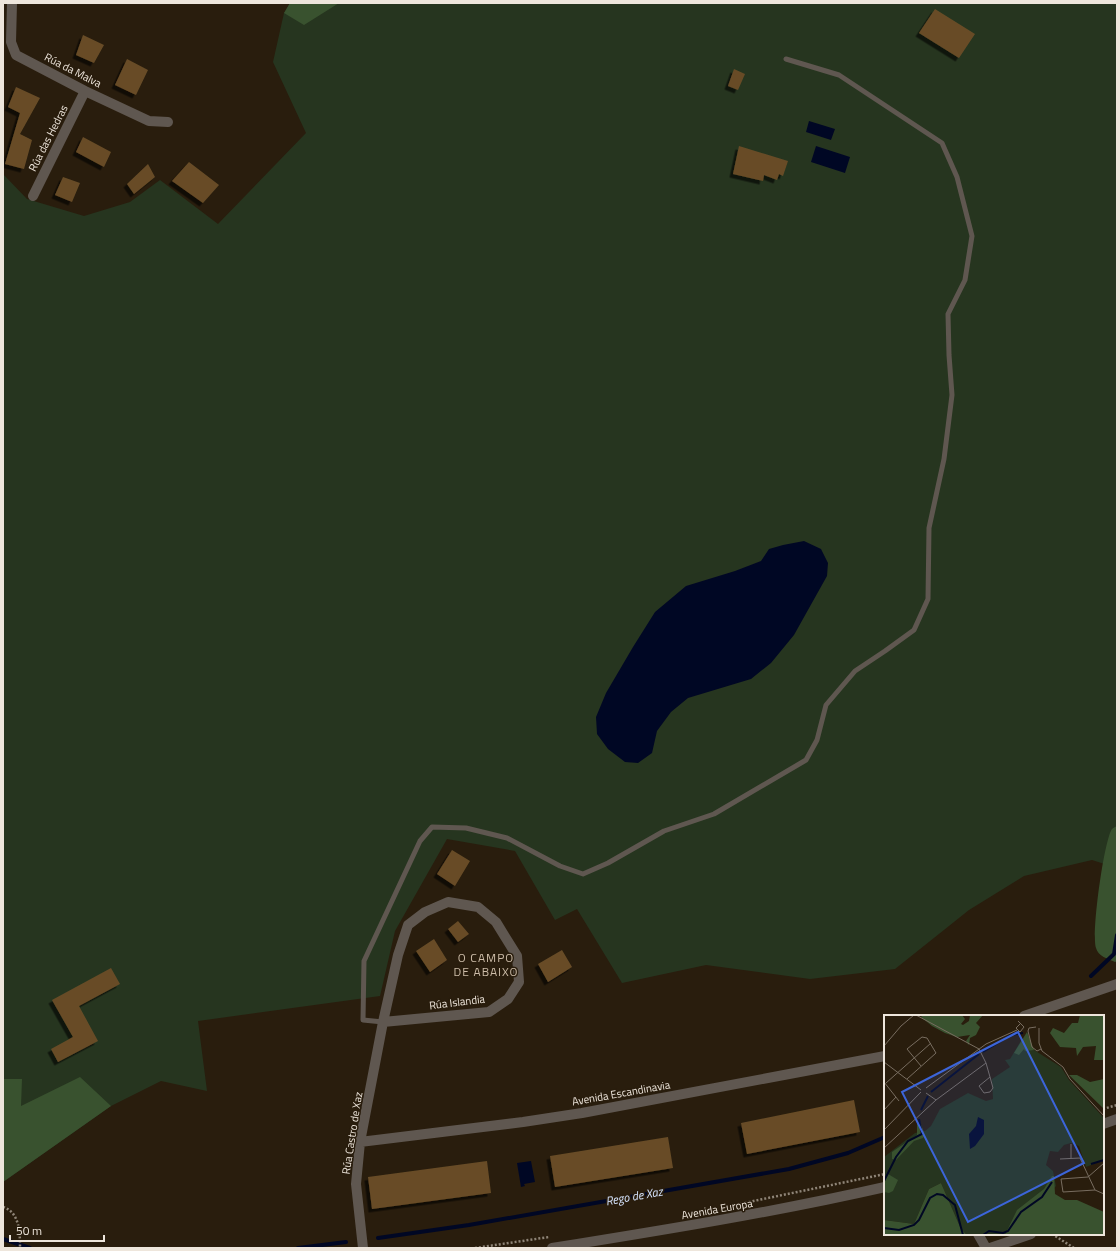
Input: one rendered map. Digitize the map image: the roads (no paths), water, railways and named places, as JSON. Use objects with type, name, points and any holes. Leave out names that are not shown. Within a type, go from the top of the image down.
[{"type":"street","name":"Rúa da Malva","points":[[12,3],[11,42],[16,55],[85,91],[149,121],[168,122]]},
{"type":"street","name":"Rúa das Hedras","points":[[33,196],[85,91]]},
{"type":"street","name":"Rúa Islandia","points":[[448,902],[478,907],[496,922],[517,956],[518,982],[508,999],[489,1012],[383,1022],[398,955],[408,925],[425,912],[448,902]]},
{"type":"street","points":[[1027,1015],[1117,984]]},
{"type":"street","name":"Rúa Castro de Xaz","points":[[363,1248],[356,1184],[360,1142],[383,1022]]},
{"type":"street","name":"Avenida Escandinavia","points":[[360,1142],[515,1123],[582,1113],[884,1056]]},
{"type":"street","points":[[1104,1124],[1117,1119]]},
{"type":"street","name":"Avenida Europa","points":[[552,1248],[669,1230],[884,1187]]},
{"type":"street","points":[[979,1235],[986,1248]]},
{"type":"street","points":[[990,1248],[1028,1235]]},
{"type":"lane","points":[[383,1022],[363,1020],[364,961],[420,841],[432,827],[466,828],[507,838],[560,866],[583,874],[608,863],[664,831],[714,814],[806,760],[817,740],[826,705],[855,671],[886,651],[914,630],[928,599],[929,528],[944,459],[952,395],[948,314],[965,280],[972,236],[957,177],[942,144],[839,75],[786,59]]},
{"type":"water","points":[[809,121],[835,129],[831,140],[806,132]]},
{"type":"water","points":[[816,146],[850,157],[845,173],[811,162]]},
{"type":"water","points":[[804,541],[821,549],[828,563],[827,576],[794,635],[771,663],[751,679],[688,698],[671,712],[657,731],[652,753],[638,763],[625,762],[608,749],[597,734],[596,717],[606,693],[655,612],[686,586],[735,571],[761,561],[769,549]]},
{"type":"water","points":[[531,1161],[535,1182],[524,1184],[525,1186],[521,1187],[517,1163]]},
{"type":"waterway","name":"Rego de Xaz","points":[[1091,976],[1114,954],[1117,935]]},
{"type":"waterway","name":"Rego de Xaz","points":[[378,1238],[469,1225],[789,1169],[848,1153],[884,1137]]},
{"type":"waterway","name":"Rego de Xaz","points":[[3,1239],[30,1248]]},
{"type":"waterway","name":"Rego de Xaz","points":[[298,1248],[346,1242]]},
{"type":"district","name":"O CAMPO DE ABAIXO","points":[[486,964]]}]
